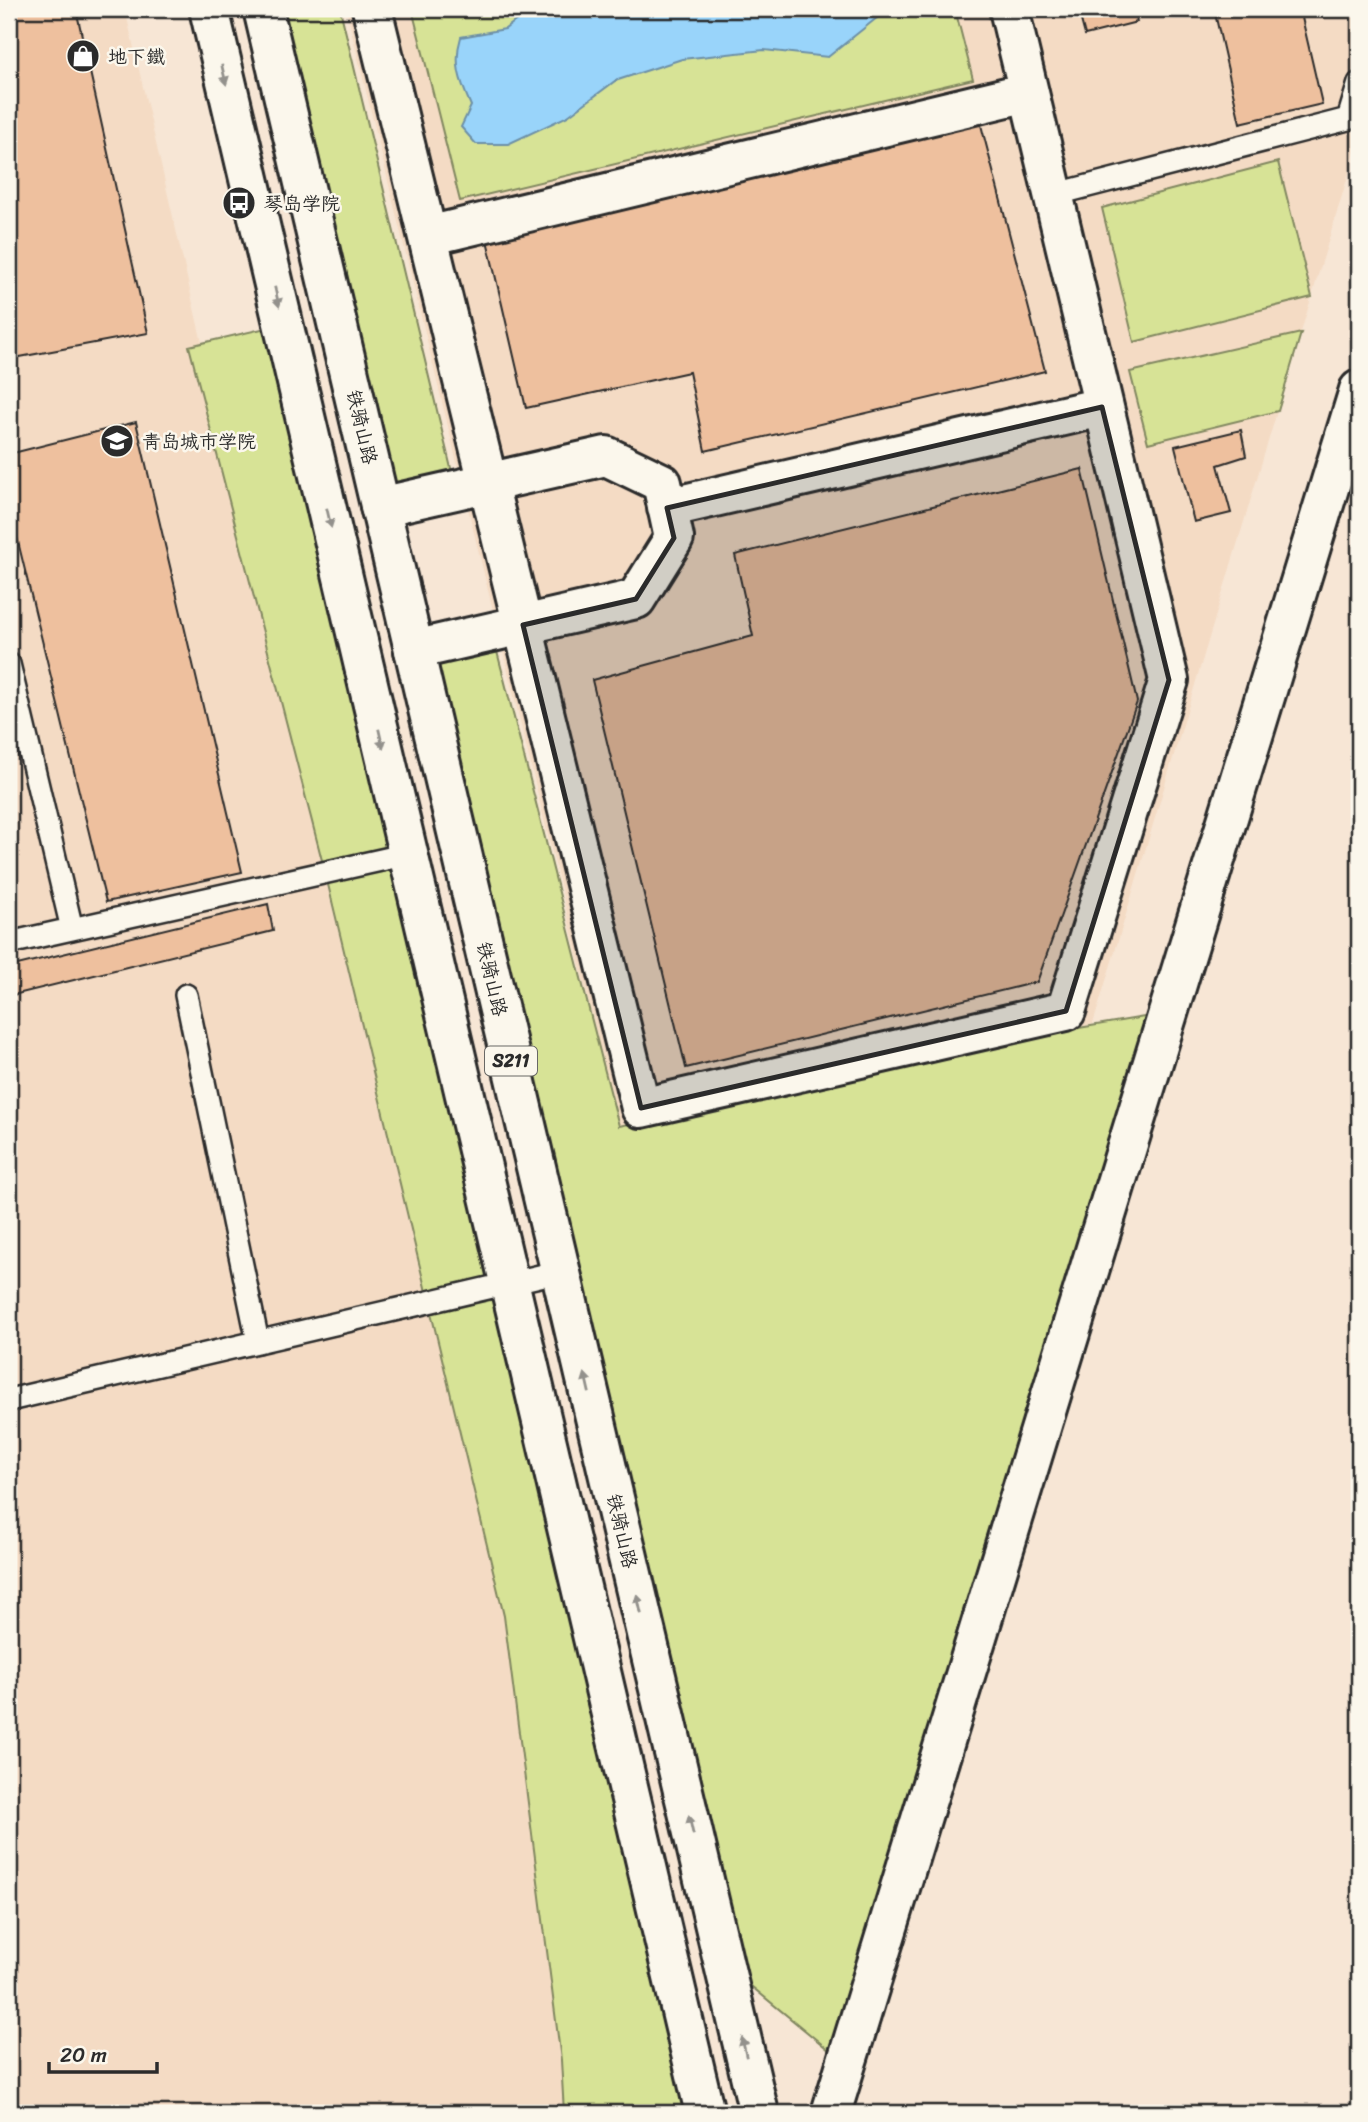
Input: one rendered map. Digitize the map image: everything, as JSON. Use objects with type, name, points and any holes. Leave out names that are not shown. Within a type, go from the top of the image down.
[{"type":"street","name":"S211","points":[[209,9],[705,2113]]},
{"type":"street","name":"铁骑山路","points":[[263,9],[760,2113]]},
{"type":"street","points":[[372,9],[641,1108],[1066,1011],[1169,680],[1009,9]]},
{"type":"street","points":[[428,236],[1028,92]]},
{"type":"street","points":[[831,2113],[1359,390]]},
{"type":"street","points":[[667,508],[1102,407]]},
{"type":"street","points":[[380,507],[607,456],[662,483],[674,538],[636,599],[414,650]]},
{"type":"lane","points":[[1053,195],[1348,119],[1359,83]]},
{"type":"lane","points":[[9,664],[72,929]]},
{"type":"lane","points":[[9,943],[408,854]]},
{"type":"lane","points":[[186,995],[258,1342]]},
{"type":"lane","points":[[9,1400],[561,1271]]},
{"type":"highlighted area","points":[[1102,407],[1169,680],[1066,1011],[641,1108],[523,625],[636,599],[674,538],[667,508]]},
{"type":"shaded area","points":[[9,9],[125,9],[332,906],[504,1616],[561,2060],[564,2113],[9,2113]]},
{"type":"shaded area","points":[[346,9],[1359,9],[1359,139],[1093,1024],[619,1126]]},
{"type":"green space","points":[[263,9],[340,9],[456,489],[380,507]]},
{"type":"green space","points":[[412,9],[955,9],[973,79],[460,201]]},
{"type":"green space","points":[[1278,162],[1312,297],[1134,342],[1102,208]]},
{"type":"green space","points":[[283,324],[705,2113],[564,2113],[561,2060],[504,1616],[325,872],[189,346]]},
{"type":"green space","points":[[1301,333],[1278,411],[1148,443],[1130,372]]},
{"type":"green space","points":[[492,632],[619,1126],[1067,1030],[1168,1013],[846,2064],[724,1964],[414,650]]},
{"type":"water","points":[[531,9],[640,12],[653,9],[888,9],[828,57],[764,50],[682,59],[615,81],[568,116],[508,144],[476,144],[461,127],[471,106],[459,72],[461,37],[505,29]]},
{"type":"building","points":[[9,9],[76,9],[148,333],[9,359]]},
{"type":"building","points":[[1078,9],[1134,9],[1137,22],[1085,35]]},
{"type":"building","points":[[1214,9],[1300,9],[1322,104],[1240,123]]},
{"type":"building","points":[[980,121],[1045,371],[705,451],[689,372],[526,408],[487,240]]},
{"type":"building","points":[[136,422],[242,872],[106,902],[9,505],[9,454]]},
{"type":"building","points":[[1241,430],[1246,456],[1218,465],[1231,513],[1194,522],[1175,446]]},
{"type":"building","points":[[1082,469],[1137,702],[1037,982],[686,1068],[592,680],[753,636],[735,555]]},
{"type":"building","points":[[268,904],[273,931],[9,996],[9,967]]},
{"type":"place","name":"地下鐵","points":[[83,56]]},
{"type":"place","name":"琴岛学院","points":[[239,203]]},
{"type":"place","name":"青岛城市学院","points":[[117,441]]}]
